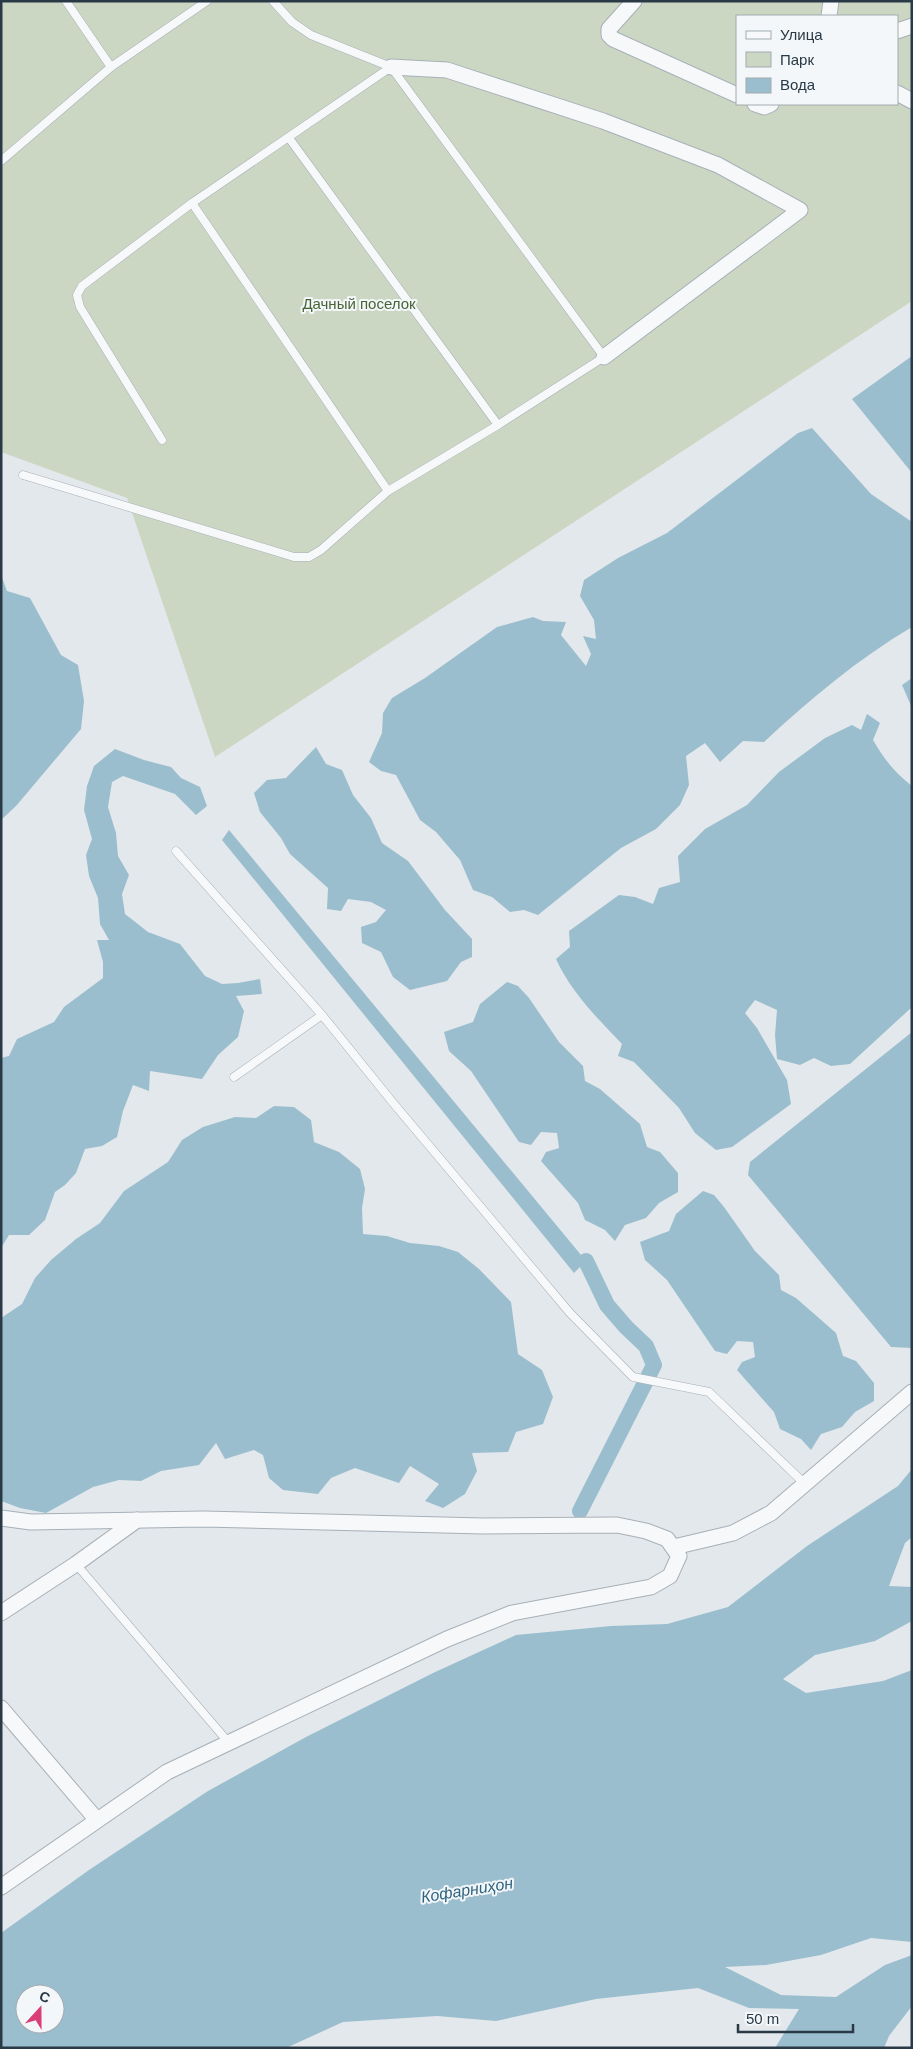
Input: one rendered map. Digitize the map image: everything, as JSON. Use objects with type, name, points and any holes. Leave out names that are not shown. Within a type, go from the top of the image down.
[{"type":"street","points":[[634,1],[609,29],[609,34],[613,39],[736,96]]},
{"type":"street","points":[[829,15],[831,1]]},
{"type":"street","points":[[898,31],[912,26]]},
{"type":"street","points":[[391,67],[447,70],[603,121],[718,165],[800,210],[604,357]]},
{"type":"street","points":[[898,94],[912,101]]},
{"type":"street","points":[[674,1547],[733,1533],[771,1513],[912,1392]]},
{"type":"street","points":[[1,1518],[31,1522],[203,1519],[483,1526],[617,1525],[668,1538],[679,1556],[670,1576],[651,1587],[512,1613],[447,1639],[167,1772],[1,1887]]},
{"type":"street","points":[[1,1613],[76,1564],[137,1520]]},
{"type":"street","points":[[1,1708],[98,1820]]},
{"type":"lane","points":[[66,1],[111,66]]},
{"type":"lane","points":[[1,161],[111,66],[208,1]]},
{"type":"lane","points":[[23,475],[294,557],[309,557],[321,550],[388,491],[498,425],[604,357],[391,67],[311,35],[292,22],[273,1]]},
{"type":"lane","points":[[162,440],[80,307],[77,295],[82,286],[192,203],[391,67]]},
{"type":"lane","points":[[288,138],[498,425]]},
{"type":"lane","points":[[192,203],[388,491]]},
{"type":"lane","points":[[176,851],[322,1015],[394,1104],[570,1313],[633,1377],[710,1392],[805,1484]]},
{"type":"lane","points":[[234,1076],[322,1015]]},
{"type":"lane","points":[[76,1564],[229,1743]]},
{"type":"green space","name":"Дачный поселок","points":[[1,1],[912,1],[912,301],[215,757],[127,498],[1,452]]},
{"type":"water","points":[[912,356],[912,473],[852,399]]},
{"type":"water","points":[[812,428],[871,494],[912,522],[912,627],[873,652],[835,680],[764,742],[743,741],[720,762],[705,743],[686,756],[689,785],[680,805],[656,829],[621,848],[538,915],[524,910],[510,912],[492,897],[473,890],[460,860],[436,832],[420,820],[396,775],[381,771],[369,762],[382,733],[383,713],[392,698],[425,678],[497,627],[533,617],[543,621],[566,622],[561,635],[586,666],[591,654],[583,636],[596,639],[594,620],[580,596],[584,580],[618,558],[667,533],[798,433]]},
{"type":"water","points":[[1,575],[7,591],[30,598],[61,655],[78,665],[84,701],[81,729],[16,806],[1,820]]},
{"type":"water","points":[[912,678],[912,708],[902,685]]},
{"type":"water","points":[[867,714],[880,723],[873,740],[877,747],[895,771],[912,786],[912,1007],[850,1064],[831,1066],[814,1058],[800,1065],[777,1059],[775,1035],[777,1010],[755,1000],[745,1013],[757,1028],[787,1080],[791,1104],[732,1147],[716,1150],[695,1133],[679,1108],[634,1062],[618,1056],[622,1044],[577,994],[556,959],[570,947],[569,931],[619,895],[635,897],[653,904],[659,888],[680,882],[678,856],[705,829],[747,805],[779,772],[825,738],[852,725],[861,730]]},
{"type":"water","points":[[316,747],[326,764],[342,770],[353,795],[371,818],[382,843],[408,861],[445,910],[472,939],[472,957],[461,962],[447,981],[410,990],[393,977],[381,952],[362,943],[361,927],[376,922],[386,910],[371,902],[348,899],[341,911],[327,909],[328,888],[290,854],[281,838],[260,812],[254,793],[267,780],[286,778]]},
{"type":"water","points":[[115,749],[144,760],[171,767],[181,778],[200,787],[207,806],[196,815],[175,794],[123,776],[112,782],[108,807],[116,833],[118,856],[129,875],[122,894],[125,914],[148,932],[180,944],[205,976],[222,984],[260,979],[262,994],[236,996],[244,1011],[238,1037],[218,1055],[202,1079],[150,1071],[149,1091],[133,1085],[123,1111],[117,1137],[102,1146],[85,1149],[76,1173],[65,1185],[55,1192],[45,1220],[29,1235],[9,1235],[1,1248],[1,1058],[9,1056],[17,1039],[54,1022],[64,1007],[103,978],[103,962],[97,940],[109,940],[100,924],[98,898],[89,876],[86,855],[92,839],[84,810],[87,786],[94,766]]},
{"type":"water","points":[[229,830],[586,1261],[574,1273],[222,840]]},
{"type":"water","points":[[507,982],[518,986],[529,998],[559,1042],[583,1066],[585,1081],[600,1089],[640,1124],[647,1147],[660,1152],[678,1173],[678,1192],[659,1203],[646,1218],[625,1225],[615,1241],[605,1230],[585,1220],[578,1203],[541,1161],[546,1152],[559,1148],[557,1133],[541,1132],[531,1145],[519,1142],[471,1071],[449,1051],[444,1032],[473,1022],[480,1004]]},
{"type":"water","points":[[912,1032],[912,1348],[891,1347],[748,1175],[750,1162]]},
{"type":"water","points":[[274,1106],[294,1107],[311,1120],[314,1142],[339,1152],[360,1169],[365,1189],[362,1208],[363,1234],[387,1236],[410,1243],[439,1246],[458,1252],[479,1269],[511,1302],[518,1354],[542,1370],[553,1397],[543,1424],[516,1432],[508,1452],[472,1453],[477,1471],[465,1494],[443,1508],[425,1501],[439,1484],[410,1466],[399,1483],[355,1468],[331,1478],[318,1494],[283,1490],[269,1478],[263,1455],[254,1450],[225,1459],[216,1443],[199,1465],[161,1471],[141,1481],[119,1480],[93,1487],[46,1513],[20,1508],[1,1501],[1,1318],[22,1304],[35,1278],[51,1260],[76,1239],[100,1223],[124,1191],[168,1162],[182,1140],[203,1127],[235,1117],[256,1118]]},
{"type":"water","points":[[703,1191],[714,1195],[755,1251],[779,1275],[781,1290],[796,1298],[836,1333],[843,1356],[856,1361],[874,1383],[874,1401],[855,1412],[842,1427],[821,1434],[811,1450],[801,1439],[780,1429],[774,1412],[737,1370],[742,1362],[755,1357],[753,1342],[737,1341],[727,1354],[715,1351],[667,1280],[645,1260],[640,1242],[669,1231],[676,1214]]},
{"type":"water","name":"Кофарниҳон","points":[[912,1469],[912,1537],[905,1543],[889,1586],[912,1587],[912,1621],[875,1641],[815,1655],[783,1679],[806,1693],[883,1681],[912,1670],[912,1942],[871,1938],[821,1955],[766,1965],[725,1967],[781,1995],[836,1997],[885,1965],[912,1955],[912,2006],[889,2036],[884,2048],[775,2048],[799,2009],[749,2008],[698,1988],[596,1999],[496,2021],[437,2016],[343,2022],[286,2048],[1,2048],[1,1933],[89,1870],[208,1791],[306,1737],[433,1673],[516,1635],[611,1626],[667,1624],[728,1607],[807,1546],[898,1486]]},
{"type":"waterway","points":[[580,1511],[654,1365],[646,1346],[607,1305],[586,1261]]}]
